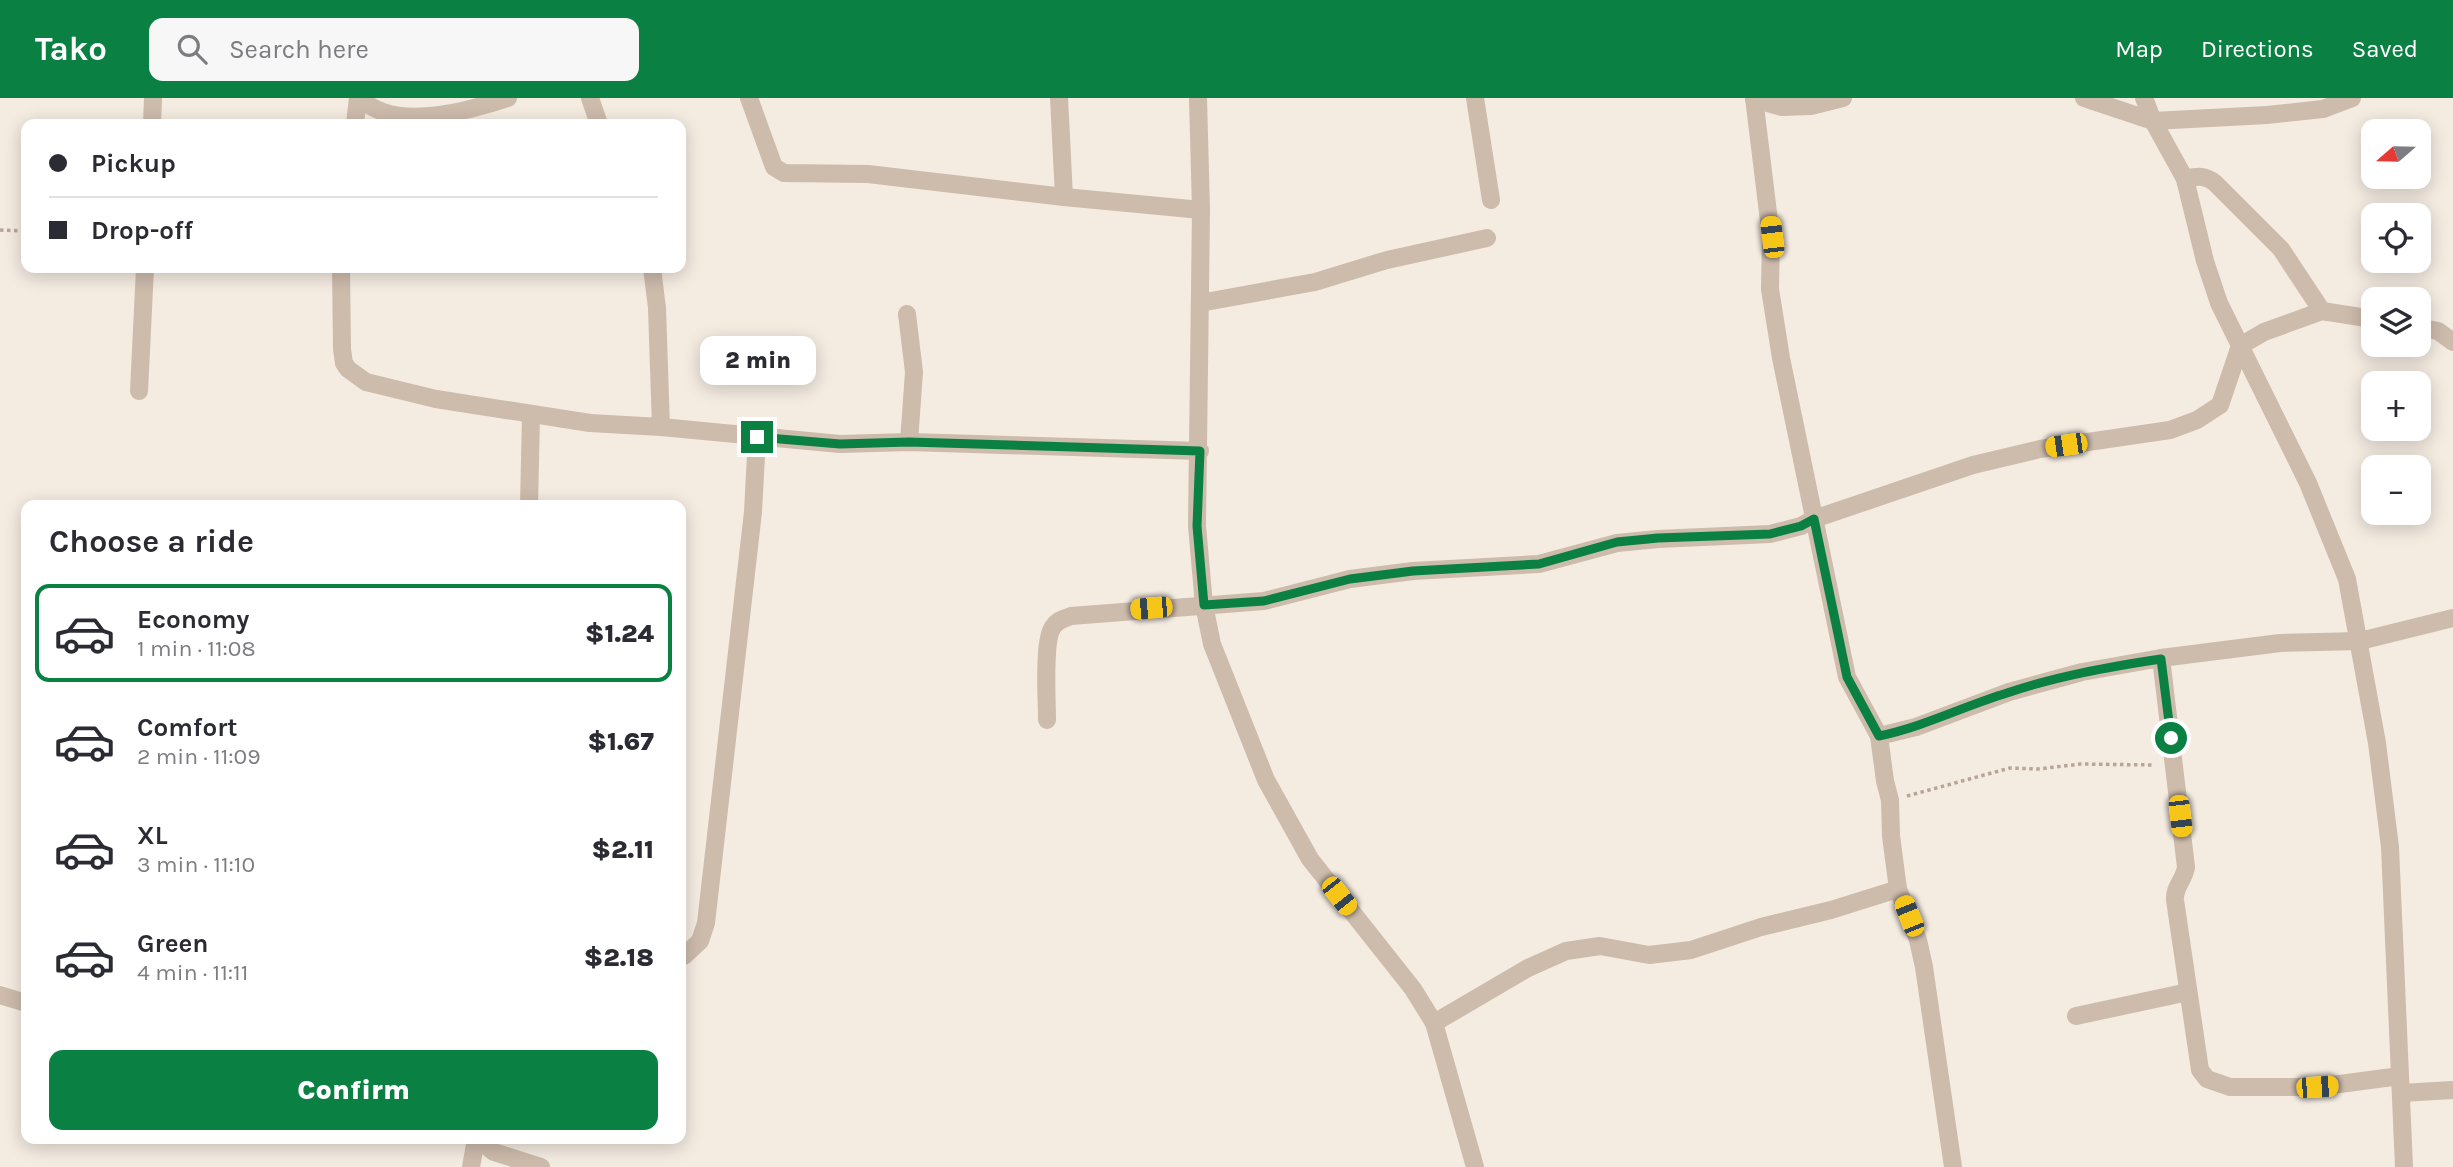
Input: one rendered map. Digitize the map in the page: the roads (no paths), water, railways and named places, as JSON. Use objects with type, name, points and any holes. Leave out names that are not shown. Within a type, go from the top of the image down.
[{"type":"street","points":[[152,119],[153,98]]},
{"type":"street","points":[[356,119],[358,99],[384,113],[410,116],[439,115],[477,108],[508,98]]},
{"type":"street","points":[[590,98],[597,119]]},
{"type":"street","points":[[749,98],[774,167],[784,173],[868,174],[1201,210]]},
{"type":"street","points":[[1059,98],[1064,197]]},
{"type":"street","points":[[1198,98],[1201,210],[1197,526],[1204,605],[1212,644],[1266,780],[1310,859],[1413,989],[1434,1023],[1475,1167]]},
{"type":"street","points":[[1475,98],[1491,200]]},
{"type":"street","points":[[1843,98],[1811,106],[1782,107],[1754,99],[1772,237],[1769,289],[1847,677],[1879,736],[1890,800],[1898,889],[1918,940],[1924,967],[1953,1167]]},
{"type":"street","points":[[2084,98],[2152,121],[2281,114],[2323,109],[2352,98]]},
{"type":"street","points":[[2144,98],[2152,121],[2185,179],[2219,303],[2308,483],[2347,579],[2377,743],[2390,848],[2404,1167]]},
{"type":"street","points":[[2185,179],[2207,177],[2216,183],[2281,249],[2322,312]]},
{"type":"street","points":[[1200,303],[1315,282],[1387,260],[1487,238]]},
{"type":"street","points":[[139,391],[145,273]]},
{"type":"street","points":[[341,273],[342,357],[353,374],[366,382],[425,397],[590,423],[840,444],[909,442],[1200,451]]},
{"type":"street","points":[[653,273],[657,308],[661,427]]},
{"type":"street","points":[[1047,720],[1049,632],[1060,620],[1071,616],[1264,601],[1350,579],[1413,571],[1539,564],[1617,542],[1770,534],[1801,526],[1814,519],[1973,465],[2040,449],[2170,430],[2197,420],[2220,405],[2240,346],[2264,332],[2322,312],[2361,318]]},
{"type":"street","points":[[907,314],[914,372],[909,442]]},
{"type":"street","points":[[2431,330],[2438,331],[2453,342]]},
{"type":"street","points":[[529,500],[531,415]]},
{"type":"street","points":[[686,954],[700,941],[706,923],[752,524],[757,437]]},
{"type":"street","points":[[1879,736],[1916,727],[2009,692],[2082,672],[2280,643],[2360,641],[2453,618]]},
{"type":"street","points":[[2161,659],[2186,867],[2174,892],[2200,1070],[2207,1079],[2230,1087],[2401,1085],[2453,1090]]},
{"type":"street","points":[[1434,1023],[1528,968],[1566,951],[1600,946],[1649,955],[1691,950],[1761,927],[1898,889]]},
{"type":"street","points":[[2076,1016],[2188,992]]},
{"type":"street","points":[[0,995],[21,1001]]},
{"type":"street","points":[[471,1167],[476,1144]]},
{"type":"street","points":[[484,1144],[494,1152],[541,1167]]}]
